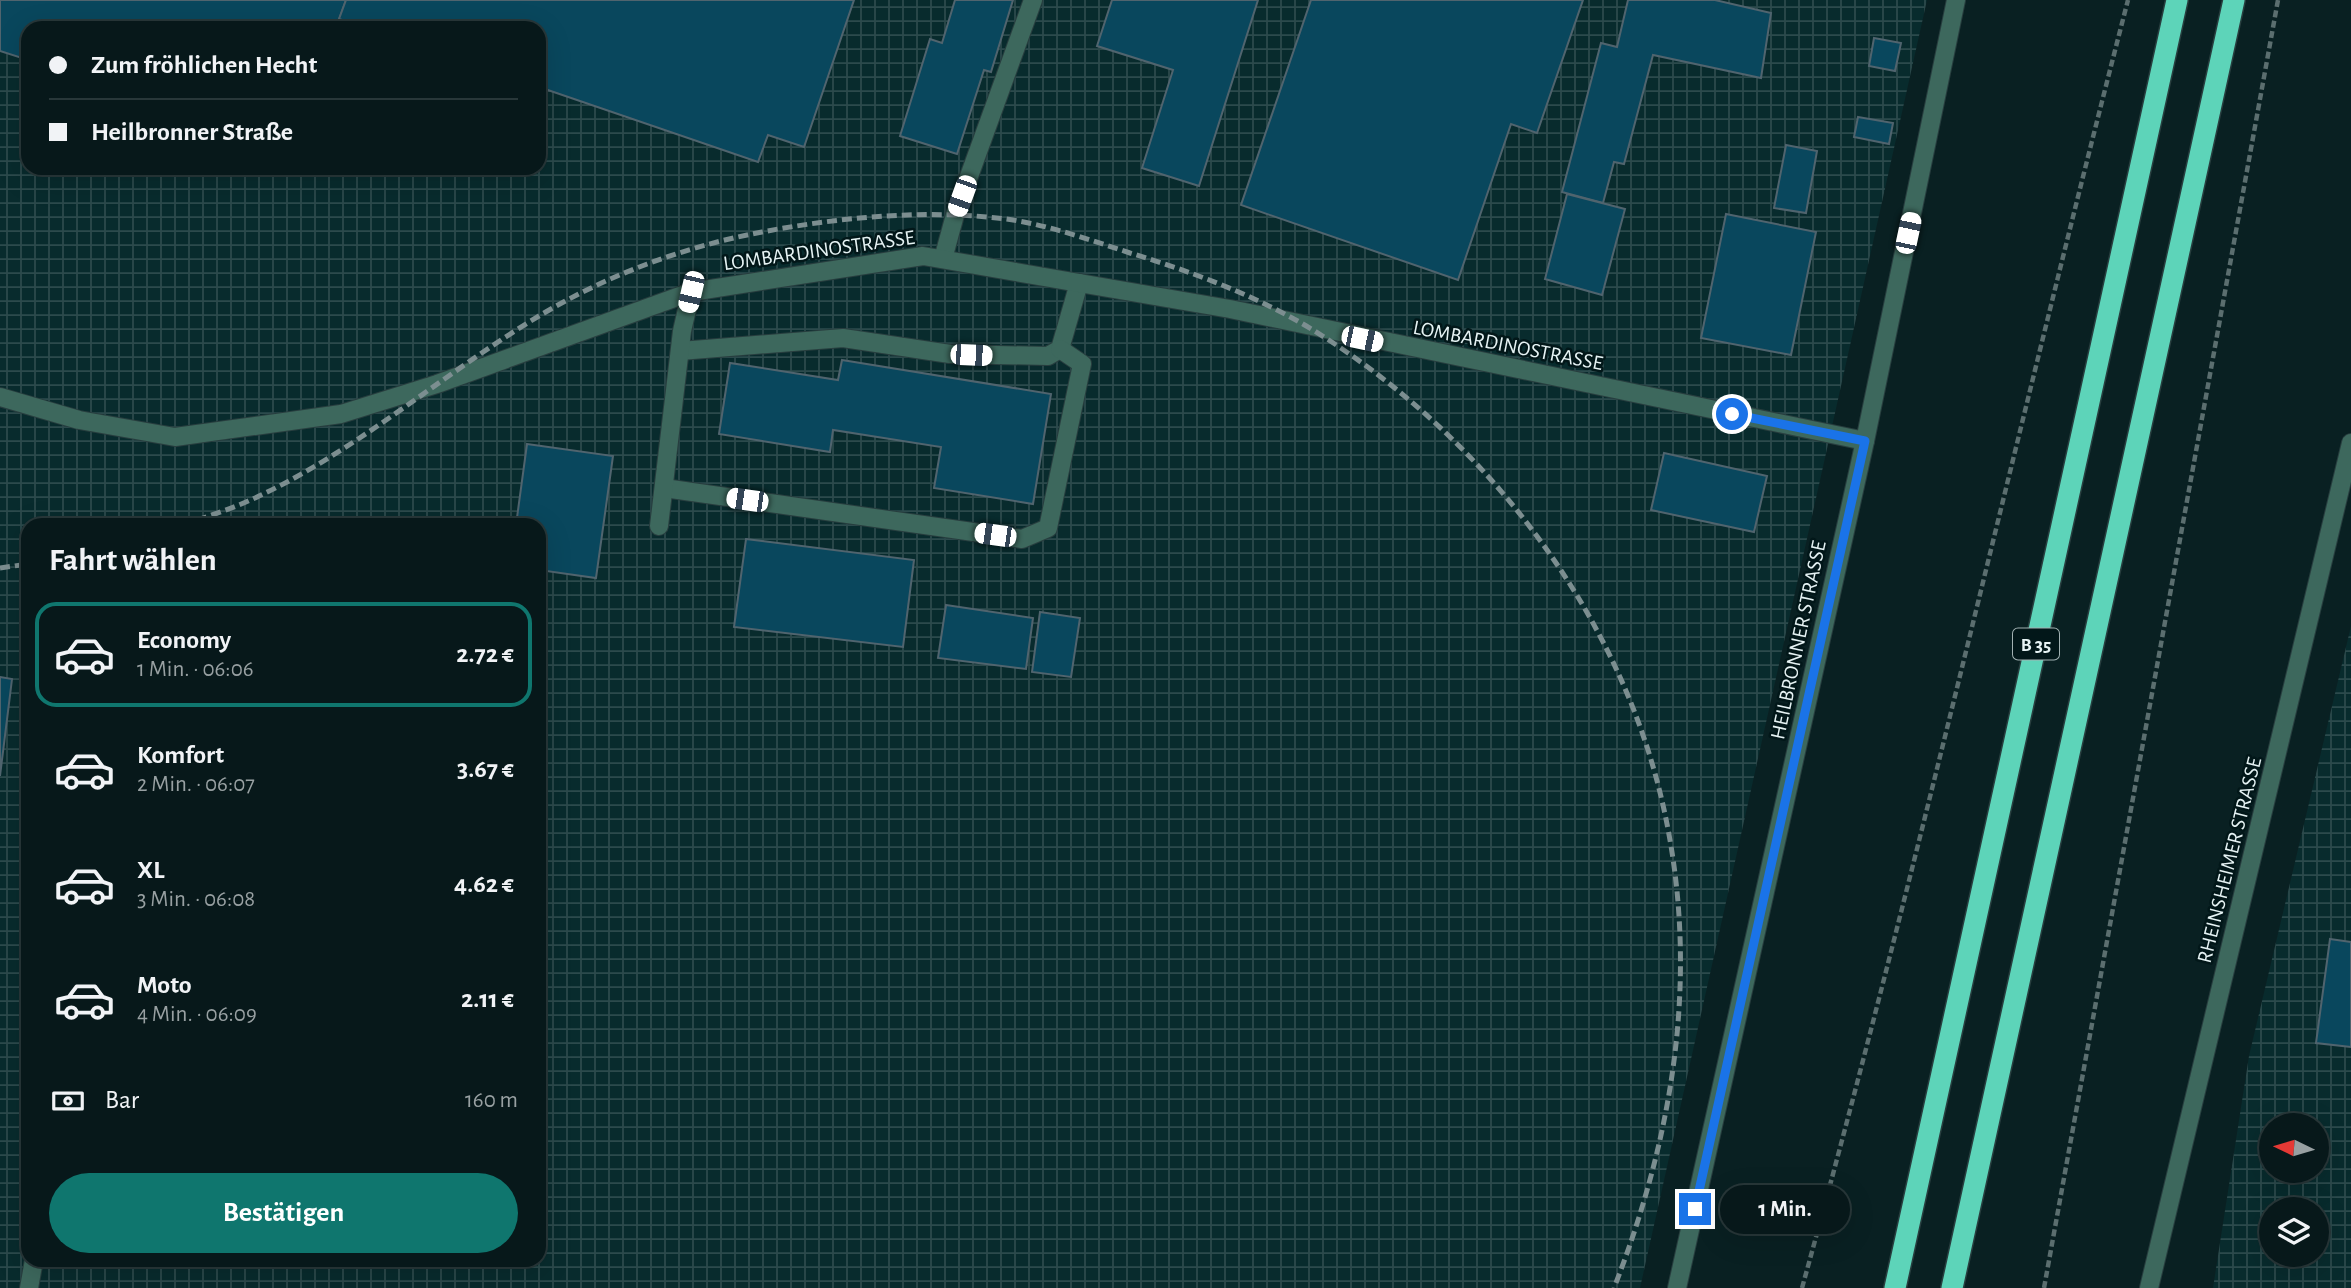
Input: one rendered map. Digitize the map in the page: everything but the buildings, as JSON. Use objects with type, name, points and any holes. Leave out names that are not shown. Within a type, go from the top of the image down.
[{"type":"highway","name":"B 35","points":[[1895,1288],[2177,0]]},
{"type":"highway","name":"B 35","points":[[1952,1288],[2234,0]]},
{"type":"street","points":[[943,259],[1032,0]]},
{"type":"street","name":"HEILBRONNER STRASSE","points":[[1677,1288],[1865,441],[1956,0]]},
{"type":"street","name":"LOMBARDINOSTRASSE","points":[[0,397],[79,421],[175,437],[341,414],[437,384],[691,292],[923,256],[1230,309],[1865,441]]},
{"type":"street","points":[[680,351],[843,338],[950,354],[1034,358],[1048,356],[1060,349],[1079,283]]},
{"type":"street","points":[[659,526],[680,351],[691,292]]},
{"type":"street","points":[[664,488],[1022,539],[1048,528],[1082,364],[1060,349]]},
{"type":"street","name":"RHEINSHEIMER STRASSE","points":[[2149,1288],[2351,443]]},
{"type":"street","points":[[29,1288],[33,1267]]},
{"type":"path","points":[[1802,1288],[1850,1115],[2049,304],[2129,0]]},
{"type":"path","points":[[2044,1288],[2278,0]]},
{"type":"shaded area","points":[[0,0],[1927,0],[1640,1288],[0,1288]]},
{"type":"shaded area","points":[[2351,626],[2351,1288],[2213,1288],[2249,1056]]},
{"type":"railway","points":[[202,518],[259,496],[332,456],[509,335],[569,299],[622,274],[677,253],[762,232],[822,222],[884,216],[946,215],[1006,219],[1069,233],[1177,268],[1224,286],[1292,318],[1376,373],[1435,423],[1490,478],[1539,539],[1582,604],[1618,672],[1646,744],[1666,819],[1676,879],[1680,998],[1665,1115],[1652,1174],[1614,1288]]},
{"type":"railway","points":[[0,568],[21,565]]},
{"type":"route","points":[[1695,1209],[1865,441],[1732,414]]}]
